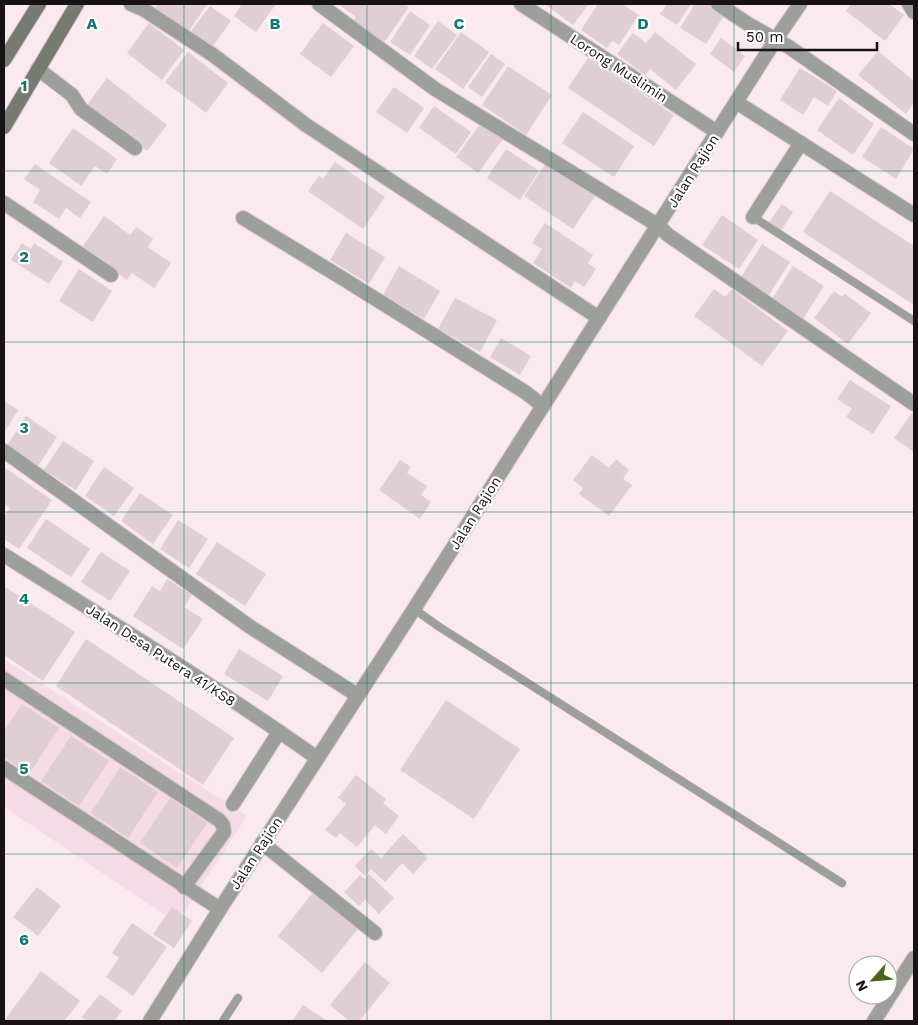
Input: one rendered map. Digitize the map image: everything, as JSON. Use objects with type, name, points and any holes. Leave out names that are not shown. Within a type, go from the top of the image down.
[{"type":"main road","points":[[4,60],[39,4]]},
{"type":"main road","points":[[4,127],[77,4]]},
{"type":"street","points":[[131,4],[144,9],[205,50],[306,125],[599,318]]},
{"type":"street","points":[[319,4],[435,89],[663,230],[696,255],[914,404]]},
{"type":"street","name":"Lorong Muslimin","points":[[521,4],[717,132]]},
{"type":"street","points":[[718,4],[748,24],[789,47],[914,134]]},
{"type":"street","name":"Jalan Rajion","points":[[152,1021],[220,909],[599,318],[663,230],[717,132],[800,4]]},
{"type":"street","points":[[909,4],[914,12]]},
{"type":"street","points":[[38,69],[72,95],[81,109],[135,148]]},
{"type":"street","points":[[736,102],[914,215]]},
{"type":"street","points":[[753,217],[801,143]]},
{"type":"street","points":[[4,203],[111,275]]},
{"type":"street","points":[[243,218],[525,392],[543,406]]},
{"type":"street","points":[[4,451],[249,626],[358,695]]},
{"type":"street","name":"Jalan Desa Putera 41/KS8","points":[[4,555],[139,640],[317,758]]},
{"type":"street","points":[[4,679],[219,820],[223,825],[224,832],[184,887]]},
{"type":"street","points":[[232,804],[279,732]]},
{"type":"street","points":[[4,768],[220,909]]},
{"type":"street","points":[[262,844],[375,933]]},
{"type":"street","points":[[874,1021],[914,958]]},
{"type":"lane","points":[[753,217],[914,320]]},
{"type":"lane","points":[[414,609],[842,883]]},
{"type":"lane","points":[[223,1021],[238,998]]},
{"type":"shaded area","points":[[4,659],[247,816],[177,923],[4,807]]},
{"type":"building","points":[[158,4],[207,4],[189,31],[155,9]]},
{"type":"building","points":[[242,4],[276,4],[256,32],[234,16]]},
{"type":"building","points":[[338,4],[403,4],[409,7],[383,44],[352,22],[356,17]]},
{"type":"building","points":[[545,4],[589,4],[573,25]]},
{"type":"building","points":[[598,4],[622,4],[639,15],[619,45],[612,41],[607,48],[581,30]]},
{"type":"building","points":[[667,4],[691,4],[677,25],[660,14]]},
{"type":"building","points":[[695,4],[708,4],[725,14],[706,44],[680,28]]},
{"type":"building","points":[[851,4],[889,4],[904,15],[885,41],[846,11]]},
{"type":"building","points":[[210,6],[231,21],[213,46],[191,31]]},
{"type":"building","points":[[410,11],[430,25],[410,55],[390,42]]},
{"type":"building","points":[[438,21],[457,35],[432,69],[414,56]]},
{"type":"building","points":[[149,23],[184,50],[162,80],[127,53]]},
{"type":"building","points":[[323,23],[354,46],[331,77],[300,54]]},
{"type":"building","points":[[461,32],[489,52],[463,89],[435,69]]},
{"type":"building","points":[[655,32],[696,64],[676,90],[650,69],[645,75],[617,54],[633,33],[646,43]]},
{"type":"building","points":[[721,38],[745,56],[734,72],[710,54]]},
{"type":"building","points":[[878,51],[914,81],[914,103],[906,114],[858,75]]},
{"type":"building","points":[[188,52],[228,83],[206,113],[165,82]]},
{"type":"building","points":[[491,54],[505,64],[482,97],[468,87]]},
{"type":"building","points":[[588,58],[674,115],[654,146],[568,88]]},
{"type":"building","points":[[508,66],[552,95],[526,135],[482,105]]},
{"type":"building","points":[[800,68],[837,91],[828,106],[814,97],[803,115],[780,100]]},
{"type":"building","points":[[107,78],[167,125],[147,151],[87,105]]},
{"type":"building","points":[[394,87],[424,108],[407,133],[376,112]]},
{"type":"building","points":[[839,98],[874,124],[853,155],[817,130]]},
{"type":"building","points":[[434,106],[471,132],[456,154],[419,128]]},
{"type":"building","points":[[583,112],[634,146],[614,177],[562,143]]},
{"type":"building","points":[[481,123],[503,139],[478,173],[456,157]]},
{"type":"building","points":[[881,127],[914,149],[896,179],[862,157]]},
{"type":"building","points":[[73,128],[117,159],[107,174],[95,166],[81,186],[49,163]]},
{"type":"building","points":[[506,149],[539,171],[520,200],[487,178]]},
{"type":"building","points":[[548,160],[597,193],[573,229],[524,196]]},
{"type":"building","points":[[335,162],[385,197],[363,229],[308,191],[319,176],[323,179]]},
{"type":"building","points":[[35,164],[91,202],[80,218],[66,208],[59,219],[33,202],[40,190],[24,179]]},
{"type":"building","points":[[830,191],[914,246],[914,305],[803,232]]},
{"type":"building","points":[[782,204],[793,212],[780,232],[768,224]]},
{"type":"building","points":[[722,215],[758,240],[739,269],[702,245]]},
{"type":"building","points":[[104,216],[130,235],[136,227],[153,239],[148,247],[171,263],[154,288],[132,273],[127,280],[81,249]]},
{"type":"building","points":[[545,223],[593,255],[588,263],[596,269],[584,287],[575,281],[571,288],[533,263],[542,249],[532,243]]},
{"type":"building","points":[[346,233],[385,257],[369,284],[330,260]]},
{"type":"building","points":[[22,243],[31,249],[34,243],[63,262],[49,284],[11,260]]},
{"type":"building","points":[[762,244],[790,262],[769,295],[741,277]]},
{"type":"building","points":[[399,266],[440,291],[424,319],[383,295]]},
{"type":"building","points":[[793,266],[824,286],[803,319],[772,299]]},
{"type":"building","points":[[79,269],[112,291],[93,322],[59,301]]},
{"type":"building","points":[[714,289],[725,297],[732,289],[788,331],[762,366],[694,316]]},
{"type":"building","points":[[834,291],[842,297],[845,294],[871,313],[848,344],[814,318]]},
{"type":"building","points":[[455,298],[497,320],[480,352],[438,329]]},
{"type":"building","points":[[501,338],[531,356],[520,375],[490,357]]},
{"type":"building","points":[[850,380],[891,406],[873,434],[846,417],[852,409],[837,399]]},
{"type":"building","points":[[4,401],[18,410],[4,433]]},
{"type":"building","points":[[912,413],[914,414],[914,452],[894,438]]},
{"type":"building","points":[[26,416],[57,437],[38,466],[7,446]]},
{"type":"building","points":[[63,441],[94,461],[76,490],[44,470]]},
{"type":"building","points":[[592,455],[609,468],[616,459],[629,470],[623,479],[632,485],[609,516],[579,494],[583,488],[573,480]]},
{"type":"building","points":[[400,460],[411,467],[407,473],[427,486],[421,495],[431,502],[420,519],[379,490]]},
{"type":"building","points":[[4,467],[52,500],[19,549],[4,539],[4,517],[10,508],[4,504]]},
{"type":"building","points":[[104,467],[134,488],[114,516],[85,496]]},
{"type":"building","points":[[140,493],[173,515],[153,544],[121,521]]},
{"type":"building","points":[[46,519],[90,549],[71,577],[27,548]]},
{"type":"building","points":[[178,520],[208,539],[189,568],[160,549]]},
{"type":"building","points":[[217,542],[266,574],[245,606],[196,574]]},
{"type":"building","points":[[101,552],[130,571],[110,601],[81,582]]},
{"type":"building","points":[[167,579],[192,595],[184,607],[203,619],[183,649],[133,616],[152,586],[160,591]]},
{"type":"building","points":[[4,586],[75,632],[43,681],[4,655]]},
{"type":"building","points":[[86,639],[234,738],[203,785],[56,686]]},
{"type":"building","points":[[239,649],[283,676],[268,701],[224,674]]},
{"type":"building","points":[[446,700],[520,749],[474,819],[400,770]]},
{"type":"building","points":[[22,704],[59,728],[29,774],[4,757],[4,731]]},
{"type":"building","points":[[71,736],[109,761],[79,806],[41,781]]},
{"type":"building","points":[[120,767],[158,792],[128,838],[91,813]]},
{"type":"building","points":[[356,775],[386,799],[383,803],[399,816],[386,834],[375,825],[357,847],[340,833],[336,838],[325,830],[346,804],[338,798]]},
{"type":"building","points":[[170,798],[207,823],[177,868],[140,843]]},
{"type":"building","points":[[403,834],[428,858],[413,874],[402,863],[385,882],[371,869],[365,876],[355,866],[371,849],[381,858]]},
{"type":"building","points":[[369,874],[394,898],[379,914],[365,900],[359,906],[344,892],[360,875],[364,879]]},
{"type":"building","points":[[37,887],[61,906],[38,936],[13,917]]},
{"type":"building","points":[[316,889],[361,925],[322,973],[278,936]]},
{"type":"building","points":[[172,907],[192,921],[174,948],[153,934]]},
{"type":"building","points":[[132,923],[167,947],[133,996],[106,977],[119,958],[112,953]]},
{"type":"building","points":[[365,962],[390,983],[359,1021],[349,1021],[330,1005]]},
{"type":"building","points":[[41,971],[80,1001],[64,1021],[4,1021]]},
{"type":"building","points":[[100,994],[122,1011],[114,1021],[87,1021],[82,1017]]},
{"type":"building","points":[[303,1005],[327,1021],[292,1021]]}]
